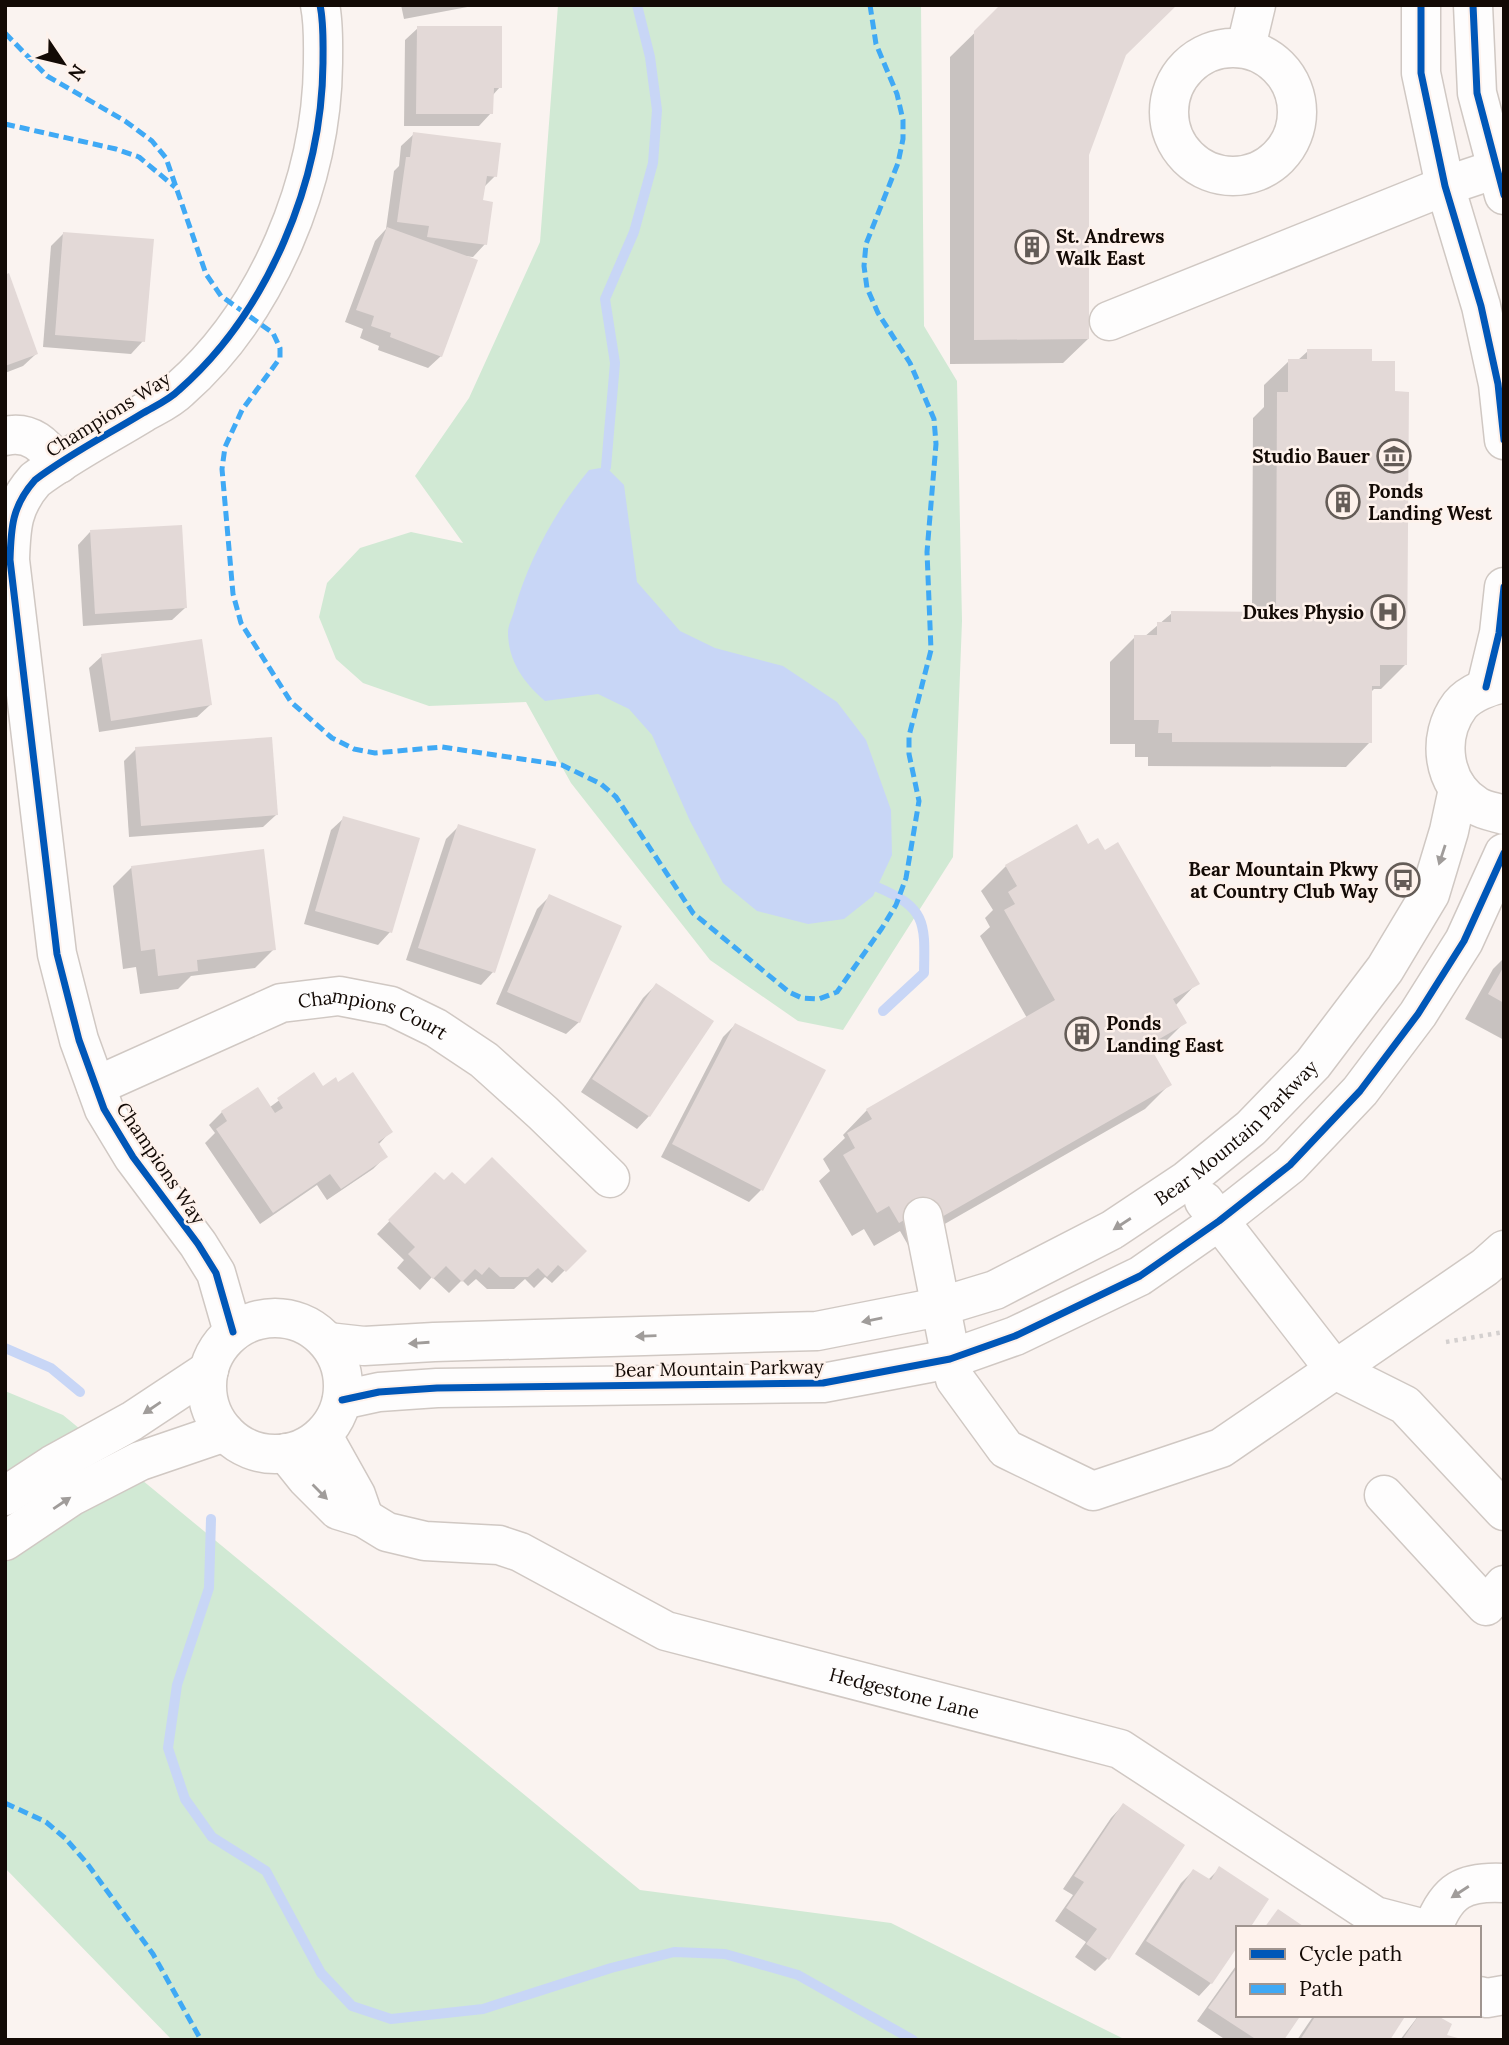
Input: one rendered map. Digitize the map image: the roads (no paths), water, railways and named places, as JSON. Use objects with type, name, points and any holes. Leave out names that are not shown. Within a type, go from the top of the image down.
[{"type":"street","name":"Champions Way","points":[[233,1332],[216,1273],[198,1244],[133,1157],[104,1109],[79,1040],[57,954],[8,530],[23,493],[35,480],[177,392],[214,355],[262,283],[282,247],[301,197],[316,142],[323,80],[320,5]]},
{"type":"street","points":[[1246,47],[1256,5]]},
{"type":"street","points":[[1421,5],[1421,73],[1445,186],[1481,306],[1498,384],[1504,440]]},
{"type":"street","points":[[1109,321],[1445,186],[1500,182],[1477,93],[1473,5]]},
{"type":"street","points":[[5,436],[30,436],[44,444],[59,464]]},
{"type":"street","points":[[1504,587],[1495,685],[1461,704],[1447,730],[1445,761],[1458,789],[1478,807],[1504,815]]},
{"type":"street","name":"Bear Mountain Parkway","points":[[328,1342],[365,1346],[817,1331],[939,1307],[995,1290],[1112,1230],[1187,1180],[1251,1128],[1313,1064],[1385,969],[1430,894],[1450,831],[1458,789]]},
{"type":"street","name":"Bear Mountain Parkway","points":[[342,1400],[379,1392],[437,1388],[823,1383],[950,1359],[1015,1336],[1140,1276],[1219,1221],[1290,1166],[1360,1091],[1418,1014],[1464,941],[1504,853]]},
{"type":"street","name":"Champions Court","points":[[96,1086],[281,1003],[338,996],[391,1006],[436,1028],[484,1060],[610,1178]]},
{"type":"street","points":[[1187,1180],[1335,1370],[1405,1405],[1504,1511]]},
{"type":"street","points":[[923,1217],[939,1307],[956,1379],[1006,1449],[1093,1491],[1221,1448],[1485,1267],[1504,1250]]},
{"type":"street","name":"Champions Way","points":[[216,1273],[246,1299],[274,1317]]},
{"type":"street","points":[[274,1317],[294,1320],[313,1328],[328,1342],[339,1359],[344,1380],[342,1400],[335,1419],[323,1436],[305,1447],[286,1453],[264,1453],[242,1446],[225,1432],[212,1414],[207,1392],[209,1370],[217,1349],[233,1332],[252,1321],[274,1317]]},
{"type":"street","points":[[5,1496],[52,1465],[132,1421],[209,1370]]},
{"type":"street","points":[[5,1541],[72,1496],[140,1461],[225,1432]]},
{"type":"street","points":[[323,1436],[356,1495],[364,1518]]},
{"type":"street","name":"Hedgestone Lane","points":[[286,1453],[338,1510],[364,1518],[387,1532],[425,1541],[499,1545],[520,1552],[666,1631],[1120,1749],[1375,1916],[1413,1926]]},
{"type":"street","points":[[1384,1495],[1486,1606],[1504,1585]]},
{"type":"street","points":[[1434,1926],[1441,1908],[1458,1890],[1480,1881],[1504,1883]]},
{"type":"street","points":[[1481,1996],[1504,1995]]},
{"type":"water","points":[[606,467],[624,485],[637,582],[680,631],[715,648],[783,666],[837,702],[866,740],[891,810],[892,855],[873,896],[844,919],[808,924],[757,911],[723,883],[690,821],[652,735],[629,709],[598,694],[545,701],[530,687],[514,662],[508,630],[520,592],[544,537],[589,470]]},
{"type":"waterway","points":[[606,467],[615,363],[605,299],[634,232],[653,163],[657,110],[650,57],[637,5]]},
{"type":"waterway","points":[[877,887],[906,902],[914,910],[920,919],[924,941],[924,973],[883,1011]]},
{"type":"waterway","points":[[5,1348],[51,1368],[80,1392]]},
{"type":"waterway","points":[[211,1519],[209,1588],[177,1685],[168,1748],[185,1799],[212,1837],[266,1871],[321,1973],[352,2006],[391,2019],[483,2009],[611,1968],[674,1952],[725,1954],[798,1975],[913,2040]]},
{"type":"place","name":"St. Andrews Walk East","points":[[1032,247]]},
{"type":"place","name":"Studio Bauer","points":[[1394,456]]},
{"type":"place","name":"Ponds Landing West","points":[[1343,502]]},
{"type":"place","name":"Dukes Physio","points":[[1388,612]]},
{"type":"place","name":"Bear Mountain Pkwy at Country Club Way","points":[[1403,880]]},
{"type":"place","name":"Ponds Landing East","points":[[1082,1034]]}]
